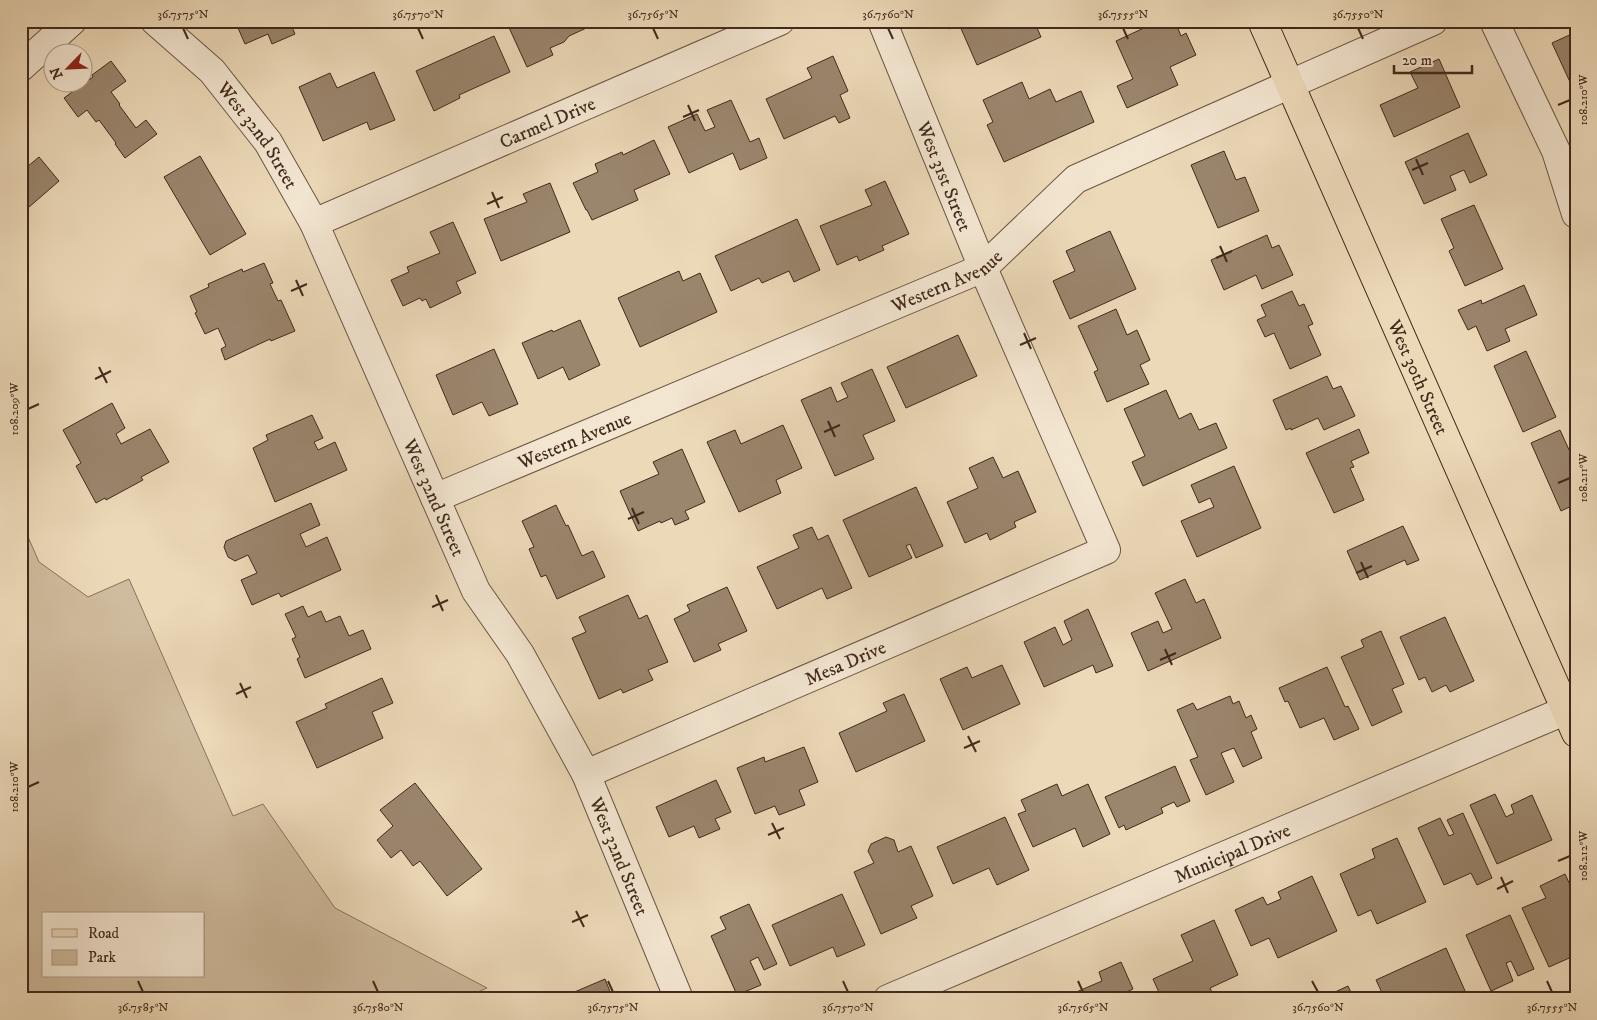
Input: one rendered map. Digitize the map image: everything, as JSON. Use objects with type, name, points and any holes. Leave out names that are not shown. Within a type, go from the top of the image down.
[{"type":"main road","name":"West 30th Street","points":[[1262,21],[1572,716]]},
{"type":"street","points":[[21,67],[72,21]]},
{"type":"street","name":"West 32nd Street","points":[[155,21],[212,71],[268,142],[314,223],[476,591],[520,654],[586,774],[679,999]]},
{"type":"street","name":"Carmel Drive","points":[[314,223],[780,21]]},
{"type":"street","name":"West 31st Street","points":[[882,21],[983,268],[1106,550]]},
{"type":"street","name":"Western Avenue","points":[[435,498],[983,268],[1076,179],[1433,21]]},
{"type":"street","points":[[1494,21],[1556,151],[1576,214]]},
{"type":"street","name":"Mesa Drive","points":[[586,774],[1106,550]]},
{"type":"street","name":"Municipal Drive","points":[[888,999],[1572,716]]},
{"type":"green space","points":[[21,521],[39,562],[88,597],[129,579],[233,816],[263,804],[335,908],[487,988],[462,999],[21,999]]},
{"type":"building","points":[[235,21],[298,21],[291,25],[295,34],[272,44],[268,34],[245,44]]},
{"type":"building","points":[[506,21],[592,21],[593,25],[569,36],[564,42],[550,48],[553,55],[527,67]]},
{"type":"building","points":[[945,21],[1034,21],[1041,37],[977,65],[959,24],[949,29]]},
{"type":"building","points":[[1159,21],[1175,21],[1181,36],[1186,33],[1196,55],[1170,67],[1178,85],[1127,108],[1117,86],[1133,79],[1116,41]]},
{"type":"building","points":[[1576,32],[1576,79],[1570,82],[1552,43]]},
{"type":"building","points":[[494,36],[510,72],[459,95],[460,98],[434,111],[416,71]]},
{"type":"building","points":[[833,56],[848,91],[840,95],[850,118],[839,123],[835,116],[784,139],[766,99],[812,78],[807,68]]},
{"type":"building","points":[[1439,59],[1460,107],[1394,137],[1380,105],[1418,88],[1410,72]]},
{"type":"building","points":[[111,61],[126,81],[111,92],[119,105],[136,128],[146,120],[157,134],[125,158],[99,120],[96,122],[87,110],[78,117],[64,98],[72,92],[92,92],[92,75]]},
{"type":"building","points":[[374,72],[395,120],[370,130],[367,122],[323,141],[299,87],[330,73],[337,88]]},
{"type":"building","points":[[1022,82],[1029,99],[1050,89],[1056,102],[1081,91],[1094,122],[1004,162],[987,125],[993,122],[983,100]]},
{"type":"building","points":[[731,100],[750,142],[759,138],[767,158],[740,170],[733,153],[689,173],[668,127],[697,114],[705,131],[715,127],[707,110]]},
{"type":"building","points":[[1468,133],[1487,175],[1470,183],[1464,170],[1450,176],[1456,190],[1424,204],[1405,162]]},
{"type":"building","points":[[654,140],[670,174],[634,190],[638,200],[592,220],[573,183],[598,172],[595,164],[622,152],[623,155]]},
{"type":"building","points":[[1224,151],[1236,180],[1245,177],[1259,211],[1218,228],[1191,165]]},
{"type":"building","points":[[200,156],[246,234],[210,255],[164,177]]},
{"type":"building","points":[[39,157],[59,181],[21,214],[21,172]]},
{"type":"building","points":[[885,181],[909,234],[882,246],[884,250],[859,261],[857,256],[837,265],[820,226],[872,205],[865,190]]},
{"type":"building","points":[[550,183],[570,232],[501,261],[484,219],[527,202],[523,194]]},
{"type":"building","points":[[1474,205],[1503,269],[1465,286],[1449,251],[1454,248],[1441,219]]},
{"type":"building","points":[[797,219],[820,270],[794,282],[789,271],[762,283],[759,278],[731,291],[715,256]]},
{"type":"building","points":[[453,222],[476,273],[456,282],[461,293],[430,308],[426,299],[422,301],[420,298],[403,306],[391,280],[409,272],[407,267],[440,253],[430,232]]},
{"type":"building","points":[[1110,231],[1136,289],[1070,319],[1053,281],[1075,271],[1066,251]]},
{"type":"building","points":[[1267,235],[1272,248],[1279,245],[1293,275],[1262,289],[1256,275],[1224,290],[1211,260]]},
{"type":"building","points":[[264,263],[273,283],[270,284],[278,301],[281,300],[295,331],[271,341],[270,339],[225,360],[221,349],[226,346],[218,328],[205,334],[195,313],[197,312],[190,296],[209,287],[208,284],[242,269],[243,272]]},
{"type":"building","points":[[679,271],[683,281],[700,273],[717,312],[640,347],[618,298]]},
{"type":"building","points":[[1524,285],[1537,315],[1505,329],[1510,341],[1487,351],[1476,326],[1468,330],[1458,310],[1481,300],[1482,304]]},
{"type":"building","points":[[1292,291],[1299,306],[1304,304],[1313,324],[1308,326],[1321,355],[1290,369],[1274,333],[1265,337],[1257,320],[1266,316],[1261,305]]},
{"type":"building","points":[[1116,309],[1127,335],[1137,330],[1150,360],[1140,365],[1149,384],[1107,402],[1094,372],[1098,370],[1078,326]]},
{"type":"building","points":[[580,320],[600,365],[569,380],[563,367],[538,379],[522,343]]},
{"type":"building","points":[[958,335],[977,376],[906,408],[887,367]]},
{"type":"building","points":[[494,349],[518,404],[489,416],[482,402],[453,415],[436,375]]},
{"type":"building","points":[[1526,351],[1556,417],[1523,432],[1494,366]]},
{"type":"building","points":[[872,369],[895,421],[863,435],[874,459],[835,476],[801,400],[831,387],[837,402],[848,397],[841,383]]},
{"type":"building","points":[[1327,376],[1333,389],[1341,386],[1355,416],[1324,430],[1318,418],[1291,430],[1291,428],[1286,430],[1273,400]]},
{"type":"building","points":[[1166,390],[1179,419],[1191,413],[1199,430],[1216,423],[1227,448],[1143,486],[1132,462],[1145,456],[1124,409]]},
{"type":"building","points":[[112,403],[125,428],[116,434],[121,444],[150,429],[169,462],[141,477],[143,480],[106,500],[105,498],[96,503],[76,466],[81,463],[63,430]]},
{"type":"building","points":[[312,415],[323,438],[314,442],[318,450],[335,442],[347,470],[275,502],[253,448],[268,440],[266,435]]},
{"type":"building","points":[[783,425],[802,468],[776,480],[781,493],[739,512],[707,442],[735,430],[741,444]]},
{"type":"building","points":[[1359,429],[1369,453],[1351,461],[1354,467],[1350,468],[1364,500],[1334,513],[1306,453]]},
{"type":"building","points":[[1560,430],[1576,465],[1576,504],[1561,511],[1531,443]]},
{"type":"building","points":[[682,449],[705,502],[685,511],[689,519],[675,525],[672,518],[638,531],[620,491],[659,474],[653,462]]},
{"type":"building","points":[[993,457],[1003,478],[1018,471],[1036,512],[1014,522],[1016,527],[990,540],[987,533],[965,543],[947,502],[978,488],[969,468]]},
{"type":"building","points":[[1234,466],[1261,528],[1197,557],[1181,521],[1214,507],[1210,498],[1199,503],[1191,485]]},
{"type":"building","points":[[916,487],[943,546],[916,558],[910,544],[906,546],[912,558],[869,577],[843,520]]},
{"type":"building","points":[[311,503],[320,525],[300,534],[306,547],[327,537],[341,570],[281,597],[279,593],[252,605],[241,580],[257,573],[248,555],[235,561],[228,557],[224,547],[226,541]]},
{"type":"building","points":[[556,505],[566,526],[568,525],[582,556],[593,551],[605,577],[557,599],[546,575],[541,577],[529,549],[534,547],[522,521]]},
{"type":"building","points":[[1403,526],[1419,560],[1407,565],[1405,560],[1360,580],[1347,551]]},
{"type":"building","points":[[812,527],[818,540],[828,535],[852,588],[827,599],[822,588],[777,609],[757,567],[799,548],[793,535]]},
{"type":"building","points":[[1185,579],[1196,603],[1204,599],[1221,638],[1148,671],[1131,633],[1158,621],[1163,633],[1172,629],[1155,593]]},
{"type":"building","points":[[727,587],[747,631],[718,644],[721,650],[694,662],[674,619],[690,611],[687,605]]},
{"type":"building","points":[[628,595],[639,619],[647,615],[668,662],[648,670],[653,680],[623,693],[621,689],[599,699],[572,638],[586,632],[579,617]]},
{"type":"building","points":[[303,606],[308,617],[321,611],[326,622],[340,616],[349,636],[363,630],[371,649],[305,678],[297,659],[300,657],[292,639],[296,637],[285,614]]},
{"type":"building","points":[[1088,609],[1113,666],[1096,673],[1093,665],[1044,687],[1024,642],[1055,627],[1063,645],[1072,640],[1064,621]]},
{"type":"building","points":[[1445,617],[1474,681],[1450,692],[1446,685],[1432,692],[1425,677],[1419,680],[1400,637]]},
{"type":"building","points":[[1381,631],[1404,684],[1392,689],[1402,712],[1372,726],[1341,657],[1364,647],[1361,640]]},
{"type":"building","points":[[1002,665],[1020,704],[963,730],[940,679],[967,667],[972,678]]},
{"type":"building","points":[[1327,667],[1345,707],[1348,706],[1359,729],[1334,740],[1324,718],[1300,728],[1288,701],[1285,702],[1279,688]]},
{"type":"building","points":[[382,678],[393,703],[372,712],[383,738],[317,768],[296,722],[327,708],[325,704]]},
{"type":"building","points":[[904,694],[925,741],[856,772],[839,733],[887,711],[883,703]]},
{"type":"building","points":[[1230,696],[1233,704],[1239,701],[1246,718],[1251,715],[1257,729],[1251,732],[1262,758],[1243,767],[1234,748],[1221,753],[1234,782],[1206,795],[1190,760],[1198,757],[1177,710],[1193,703],[1197,710]]},
{"type":"building","points":[[804,747],[818,782],[799,790],[805,805],[779,815],[775,806],[755,814],[737,768],[764,757],[765,762]]},
{"type":"building","points":[[1175,766],[1190,801],[1177,807],[1174,802],[1161,808],[1163,813],[1126,830],[1124,825],[1119,828],[1105,797]]},
{"type":"building","points":[[716,780],[731,812],[715,819],[720,829],[699,838],[694,826],[669,837],[656,807]]},
{"type":"building","points":[[415,783],[482,869],[447,896],[420,861],[413,866],[401,850],[391,858],[377,840],[393,826],[380,810]]},
{"type":"building","points":[[1057,784],[1062,796],[1088,784],[1110,834],[1083,847],[1075,828],[1033,847],[1018,814],[1026,811],[1021,800]]},
{"type":"building","points":[[1495,794],[1506,817],[1514,813],[1511,805],[1532,795],[1552,840],[1497,864],[1470,805]]},
{"type":"building","points":[[1463,813],[1492,878],[1477,885],[1471,873],[1444,885],[1418,828],[1440,818],[1449,836],[1454,834],[1447,820]]},
{"type":"building","points":[[1005,817],[1029,870],[997,885],[989,868],[953,884],[937,847]]},
{"type":"building","points":[[886,837],[894,840],[898,852],[911,846],[933,896],[911,906],[917,918],[881,934],[854,872],[874,863],[868,851],[871,844]]},
{"type":"building","points":[[1397,838],[1426,902],[1377,924],[1371,910],[1358,916],[1340,874],[1375,858],[1372,849]]},
{"type":"building","points":[[1565,874],[1576,898],[1576,949],[1573,950],[1576,955],[1549,967],[1522,908],[1546,898],[1540,886]]},
{"type":"building","points":[[1312,876],[1337,931],[1278,958],[1269,938],[1251,946],[1235,910],[1263,897],[1267,905],[1281,899],[1278,892]]},
{"type":"building","points":[[842,894],[865,945],[837,957],[833,947],[790,966],[772,925]]},
{"type":"building","points":[[749,904],[777,964],[764,970],[758,957],[750,961],[761,985],[737,995],[711,936],[726,929],[720,917]]},
{"type":"building","points":[[1510,915],[1534,969],[1518,976],[1511,961],[1506,963],[1513,981],[1491,991],[1466,935]]},
{"type":"building","points":[[1214,920],[1238,975],[1210,988],[1215,999],[1162,999],[1153,979],[1193,961],[1181,935]]},
{"type":"building","points":[[1446,948],[1466,993],[1452,999],[1385,999],[1376,980]]},
{"type":"building","points":[[1121,962],[1133,989],[1112,999],[1068,999],[1067,996],[1102,981],[1099,972]]},
{"type":"building","points":[[605,979],[613,999],[558,999]]},
{"type":"building","points":[[1348,986],[1354,999],[1320,999]]}]
